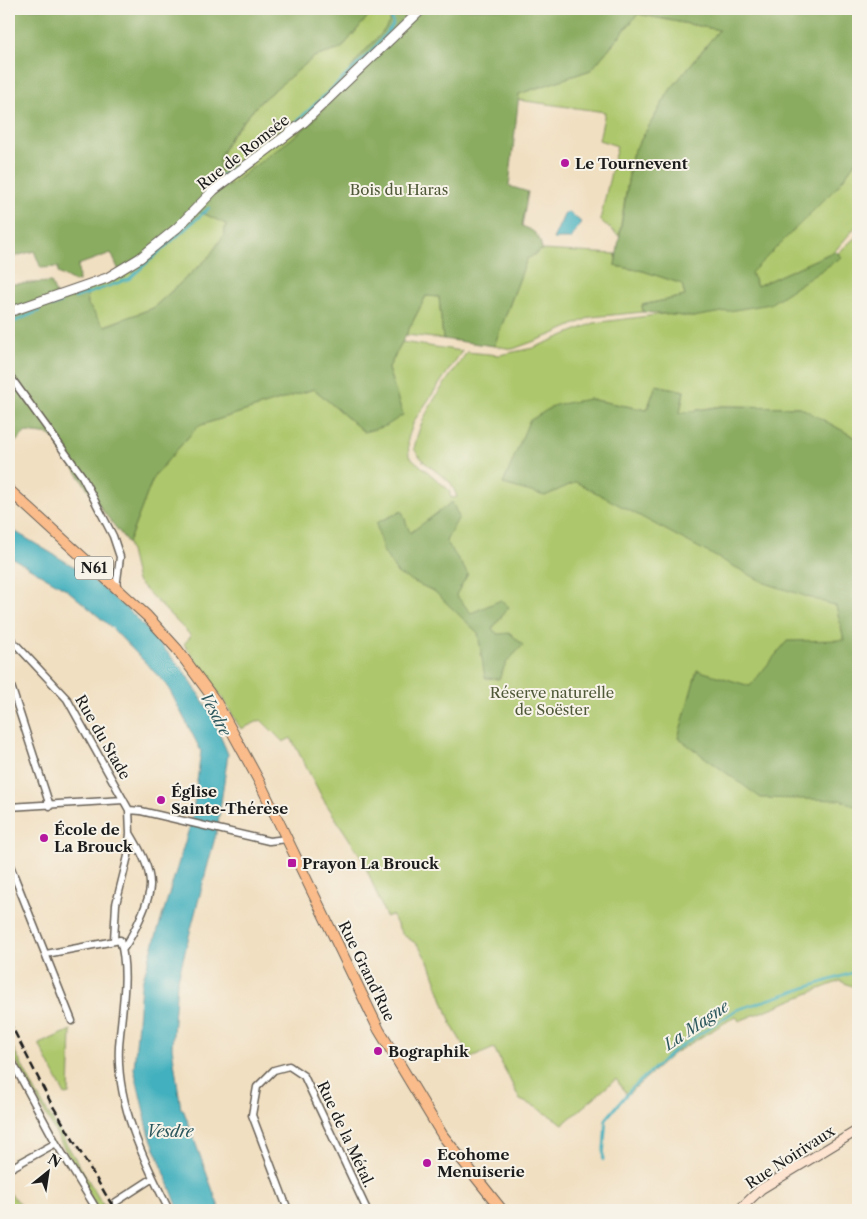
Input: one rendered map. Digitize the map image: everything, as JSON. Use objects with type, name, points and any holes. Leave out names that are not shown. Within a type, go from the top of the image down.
[{"type":"main road","name":"N61","points":[[9,490],[116,588]]},
{"type":"main road","name":"Rue Grand'Rue","points":[[116,588],[147,616],[177,649],[223,715],[259,781],[379,1030],[443,1136],[502,1210]]},
{"type":"main road","name":"Rue Noirivaux","points":[[739,1210],[761,1189],[858,1130]]},
{"type":"street","name":"Rue de Romsée","points":[[9,312],[108,278],[140,258],[176,228],[214,190],[304,122],[422,9]]},
{"type":"street","points":[[9,375],[82,476],[113,536],[120,557],[116,588]]},
{"type":"street","name":"Rue du Stade","points":[[9,636],[67,699],[129,810]]},
{"type":"street","points":[[9,680],[50,806]]},
{"type":"street","points":[[9,807],[124,800]]},
{"type":"street","points":[[114,940],[116,904],[128,856],[129,810],[140,810],[268,841],[287,839]]},
{"type":"street","points":[[123,949],[132,936],[150,885],[147,867],[130,833]]},
{"type":"street","points":[[9,863],[72,1021]]},
{"type":"street","points":[[46,954],[120,940],[123,949],[123,1009],[119,1048],[120,1080],[130,1119],[153,1178],[169,1210]]},
{"type":"street","points":[[9,1056],[56,1142],[101,1210]]},
{"type":"street","name":"Rue de la Métal.","points":[[288,1210],[252,1115],[257,1088],[274,1070],[289,1066],[304,1076],[367,1210]]},
{"type":"street","points":[[9,1169],[56,1142]]},
{"type":"street","points":[[116,1202],[153,1178]]},
{"type":"green space","name":"Bois du Haras","points":[[9,9],[374,9],[341,49],[314,57],[261,101],[231,135],[219,159],[220,172],[228,187],[317,117],[328,105],[355,63],[387,26],[395,9],[858,9],[858,158],[838,186],[751,273],[757,286],[835,251],[842,257],[770,304],[693,317],[643,312],[642,305],[685,296],[682,284],[643,271],[615,266],[632,155],[670,90],[719,30],[638,14],[591,70],[519,94],[509,186],[528,192],[522,226],[536,234],[542,250],[527,259],[494,346],[443,339],[439,297],[426,296],[388,369],[403,415],[386,426],[364,432],[314,389],[198,426],[154,476],[128,543],[105,514],[51,435],[26,432],[9,448],[9,280],[11,284],[51,282],[58,299],[87,289],[88,305],[105,326],[153,308],[208,258],[224,235],[226,224],[200,212],[154,255],[122,277],[111,253],[78,265],[79,281],[74,282],[58,273],[58,267],[41,268],[34,251],[9,258]]},
{"type":"green space","points":[[374,9],[395,9],[387,26],[355,63],[332,100],[305,128],[228,187],[220,172],[219,159],[231,136],[261,101],[314,57],[341,49]]},
{"type":"green space","points":[[638,14],[719,30],[670,90],[632,155],[619,236],[600,220],[617,146],[599,140],[605,112],[518,100],[519,94],[591,70]]},
{"type":"green space","points":[[858,158],[858,224],[835,251],[757,286],[751,273],[838,186]]},
{"type":"green space","points":[[200,212],[226,224],[224,235],[208,258],[153,308],[104,326],[88,305],[87,289],[122,277],[154,255]]},
{"type":"green space","name":"Réserve naturelle de Soëster","points":[[858,235],[858,439],[799,407],[722,406],[680,413],[684,391],[656,385],[647,410],[589,399],[686,453],[858,506],[858,982],[854,987],[840,981],[739,1021],[736,1016],[673,1054],[627,1095],[616,1079],[563,1124],[536,1107],[520,1100],[494,1048],[471,1058],[452,1026],[431,967],[418,945],[402,934],[392,915],[386,917],[363,860],[323,799],[291,738],[283,742],[261,720],[241,729],[184,644],[191,636],[137,581],[128,543],[154,476],[198,426],[314,389],[364,432],[403,415],[388,369],[402,342],[462,351],[414,421],[408,439],[409,456],[449,490],[451,498],[457,497],[451,483],[424,462],[414,449],[417,435],[428,410],[467,352],[499,355],[533,348],[594,323],[663,314],[693,317],[842,257],[838,253]]},
{"type":"green space","points":[[542,250],[616,254],[615,266],[643,271],[682,284],[685,296],[642,305],[643,312],[591,317],[513,349],[494,346],[527,259]]},
{"type":"green space","points":[[426,296],[439,297],[443,339],[406,335]]},
{"type":"green space","points":[[656,385],[684,391],[680,413],[722,406],[800,407],[858,439],[858,807],[840,800],[761,798],[678,738],[697,670],[750,686],[787,641],[844,640],[836,606],[765,583],[576,482],[545,496],[503,484],[529,421],[555,405],[589,399],[647,410]]},
{"type":"green space","points":[[452,502],[459,517],[446,541],[468,574],[456,595],[471,613],[501,600],[509,607],[492,629],[498,634],[510,633],[523,645],[506,663],[499,679],[485,678],[478,633],[435,592],[398,574],[383,551],[376,523],[402,511],[410,533]]},
{"type":"green space","points":[[71,1030],[69,1094],[65,1095],[39,1044]]},
{"type":"green space","points":[[9,1040],[36,1093],[106,1210],[98,1210],[9,1048]]},
{"type":"green space","points":[[9,1192],[20,1204],[15,1210],[9,1210]]},
{"type":"water","points":[[569,212],[581,222],[571,239],[553,239],[565,213]]},
{"type":"water","name":"Vesdre","points":[[9,528],[83,572],[134,615],[184,671],[210,712],[228,754],[217,830],[177,982],[172,1047],[181,1109],[183,1109],[220,1210],[179,1210],[149,1133],[134,1069],[141,985],[192,819],[201,751],[167,685],[111,627],[66,589],[9,556]]},
{"type":"waterway","points":[[294,124],[370,53],[393,25],[391,13],[394,9]]},
{"type":"waterway","points":[[207,186],[277,137]]},
{"type":"waterway","points":[[75,298],[129,279],[209,208]]},
{"type":"waterway","points":[[52,306],[60,303]]},
{"type":"waterway","points":[[9,324],[39,311]]},
{"type":"waterway","name":"La Magne","points":[[603,1160],[606,1119],[631,1089],[674,1051],[736,1010],[858,971]]},
{"type":"tunnel","points":[[104,1209],[116,1202]]},
{"type":"railway","points":[[9,1021],[51,1103],[115,1210]]},
{"type":"place","name":"Le Tournevent","points":[[565,163]]},
{"type":"place","name":"Église Sainte-Thérèse","points":[[161,800]]},
{"type":"place","name":"École de La Brouck","points":[[44,838]]},
{"type":"place","name":"Prayon La Brouck","points":[[292,863]]},
{"type":"place","name":"Bographik","points":[[378,1051]]},
{"type":"place","name":"Ecohome Menuiserie","points":[[427,1163]]}]
